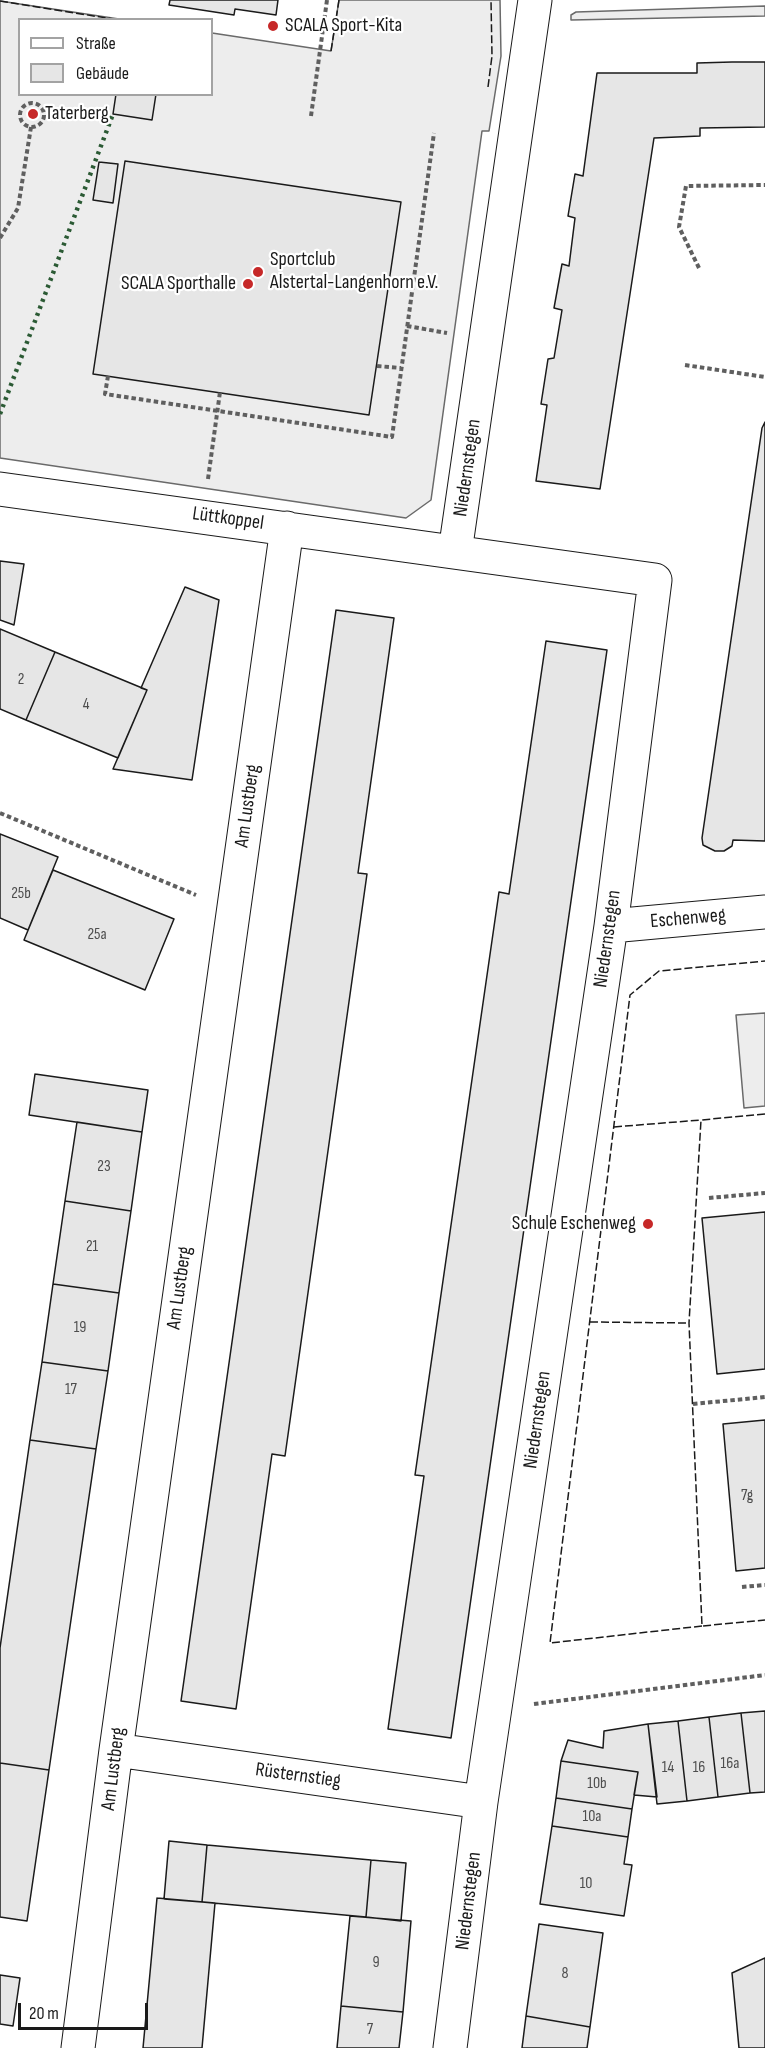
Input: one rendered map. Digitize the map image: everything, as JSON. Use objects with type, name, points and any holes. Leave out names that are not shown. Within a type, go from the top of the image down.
[{"type":"street","name":"Niedernstegen","points":[[450,2048],[481,1802],[611,926],[655,580],[455,552],[535,0]]},
{"type":"street","name":"Lüttkoppel","points":[[0,489],[455,552]]},
{"type":"street","name":"Am Lustberg","points":[[78,2048],[116,1750],[287,528]]},
{"type":"street","name":"Eschenweg","points":[[611,926],[765,912]]},
{"type":"street","name":"Rüsternstieg","points":[[116,1750],[481,1802]]},
{"type":"path","points":[[311,116],[327,0]]},
{"type":"path","points":[[33,102],[43,108],[45,116],[42,123],[31,127],[23,123],[20,115],[25,105],[33,102]]},
{"type":"path","points":[[0,238],[18,208],[31,127]]},
{"type":"path","points":[[108,376],[105,394],[392,437],[434,133]]},
{"type":"path","points":[[699,267],[679,227],[686,186],[765,185]]},
{"type":"path","points":[[686,365],[765,377]]},
{"type":"path","points":[[377,366],[401,368]]},
{"type":"path","points":[[202,516],[220,392]]},
{"type":"path","points":[[0,813],[233,911]]},
{"type":"path","points":[[709,1198],[765,1193]]},
{"type":"path","points":[[693,1404],[765,1397]]},
{"type":"path","points":[[742,1587],[765,1586]]},
{"type":"path","points":[[495,1709],[765,1675]]},
{"type":"shaded area","name":"Sportclub Alstertal-Langenhorn e.V.","points":[[339,0],[500,0],[501,56],[489,131],[482,131],[431,500],[406,518],[0,458],[0,1],[112,18],[18,18],[18,96],[213,96],[213,33],[331,51]]},
{"type":"shaded area","points":[[765,6],[765,16],[571,20],[571,15],[576,12]]},
{"type":"shaded area","points":[[765,1013],[765,1106],[744,1108],[736,1015]]},
{"type":"building","points":[[170,0],[278,0],[276,15],[235,9],[234,15],[169,5]]},
{"type":"building","points":[[765,62],[765,127],[700,128],[700,136],[654,138],[600,489],[536,481],[547,405],[541,404],[548,359],[554,358],[562,310],[554,308],[562,264],[569,266],[575,218],[568,216],[575,174],[583,176],[597,73],[697,73],[697,63]]},
{"type":"building","points":[[116,96],[156,96],[152,120],[113,114]]},
{"type":"building","name":"SCALA Sporthalle","points":[[125,161],[401,202],[369,415],[93,374]]},
{"type":"building","points":[[99,162],[118,164],[113,203],[93,200]]},
{"type":"building","points":[[765,422],[765,841],[733,840],[732,846],[724,851],[715,851],[703,845],[702,838],[762,428]]},
{"type":"building","points":[[0,561],[24,564],[14,625],[0,620]]},
{"type":"building","points":[[185,587],[219,600],[192,780],[113,769],[147,690],[141,688]]},
{"type":"building","points":[[336,610],[394,618],[358,873],[367,874],[285,1456],[272,1454],[236,1709],[181,1701]]},
{"type":"building","points":[[0,629],[55,652],[26,720],[0,709]]},
{"type":"building","points":[[546,641],[607,650],[451,1738],[388,1729],[424,1476],[415,1475],[499,892],[509,894]]},
{"type":"building","points":[[55,652],[147,690],[118,758],[26,720]]},
{"type":"building","points":[[0,834],[58,857],[28,930],[0,918]]},
{"type":"building","points":[[53,870],[174,919],[145,990],[24,940]]},
{"type":"building","points":[[35,1074],[148,1090],[142,1132],[29,1115]]},
{"type":"building","points":[[77,1122],[142,1132],[131,1211],[65,1201]]},
{"type":"building","points":[[65,1201],[131,1211],[119,1293],[53,1284]]},
{"type":"building","points":[[765,1212],[765,1369],[717,1374],[702,1218]]},
{"type":"building","points":[[53,1284],[119,1293],[108,1371],[42,1362]]},
{"type":"building","points":[[42,1362],[108,1371],[96,1449],[30,1440]]},
{"type":"building","points":[[765,1420],[765,1568],[736,1571],[723,1424]]},
{"type":"building","points":[[30,1440],[96,1449],[49,1770],[0,1763],[0,1648]]},
{"type":"building","points":[[765,1711],[765,1792],[750,1793],[741,1713]]},
{"type":"building","points":[[741,1713],[750,1793],[718,1797],[709,1717]]},
{"type":"building","points":[[709,1717],[718,1797],[687,1801],[678,1721]]},
{"type":"building","points":[[678,1721],[687,1801],[657,1804],[648,1724]]},
{"type":"building","points":[[648,1724],[657,1797],[634,1795],[638,1772],[561,1761],[568,1740],[603,1748],[604,1731]]},
{"type":"building","points":[[561,1761],[638,1772],[632,1809],[556,1798]]},
{"type":"building","points":[[0,1763],[49,1770],[27,1921],[0,1917]]},
{"type":"building","points":[[556,1798],[632,1809],[628,1837],[552,1826]]},
{"type":"building","points":[[552,1826],[628,1837],[624,1864],[632,1865],[624,1916],[540,1904]]},
{"type":"building","points":[[169,1841],[207,1845],[202,1902],[164,1899]]},
{"type":"building","points":[[207,1845],[371,1860],[366,1917],[202,1902]]},
{"type":"building","points":[[371,1860],[406,1863],[401,1921],[366,1917]]},
{"type":"building","points":[[157,1898],[215,1903],[202,2048],[143,2048]]},
{"type":"building","points":[[350,1916],[411,1921],[403,2012],[341,2006]]},
{"type":"building","points":[[539,1924],[603,1933],[590,2027],[526,2016]]},
{"type":"building","points":[[765,1958],[765,2048],[739,2048],[732,1973]]},
{"type":"building","points":[[0,1975],[20,1978],[13,2026],[0,2024]]},
{"type":"building","points":[[341,2006],[403,2012],[399,2048],[337,2048]]},
{"type":"building","points":[[526,2016],[590,2027],[587,2048],[522,2048]]},
{"type":"hedge","points":[[0,414],[113,114]]},
{"type":"fence","points":[[331,51],[339,0]]},
{"type":"fence","points":[[488,87],[492,56],[491,0]]},
{"type":"fence","points":[[0,1],[106,18]]},
{"type":"fence","points":[[702,1626],[550,1643],[630,995],[659,971],[765,961]]},
{"type":"fence","points":[[765,1114],[701,1120],[689,1323],[702,1626],[765,1620]]},
{"type":"fence","points":[[614,1127],[701,1120]]},
{"type":"fence","points":[[590,1322],[689,1323]]},
{"type":"place","name":"SCALA Sport-Kita","points":[[273,26]]},
{"type":"place","name":"Taterberg","points":[[33,114]]},
{"type":"place","name":"Sportclub Alstertal-Langenhorn e.V.","points":[[258,272]]},
{"type":"place","name":"SCALA Sporthalle","points":[[248,284]]},
{"type":"place","name":"Schule Eschenweg","points":[[648,1224]]}]
